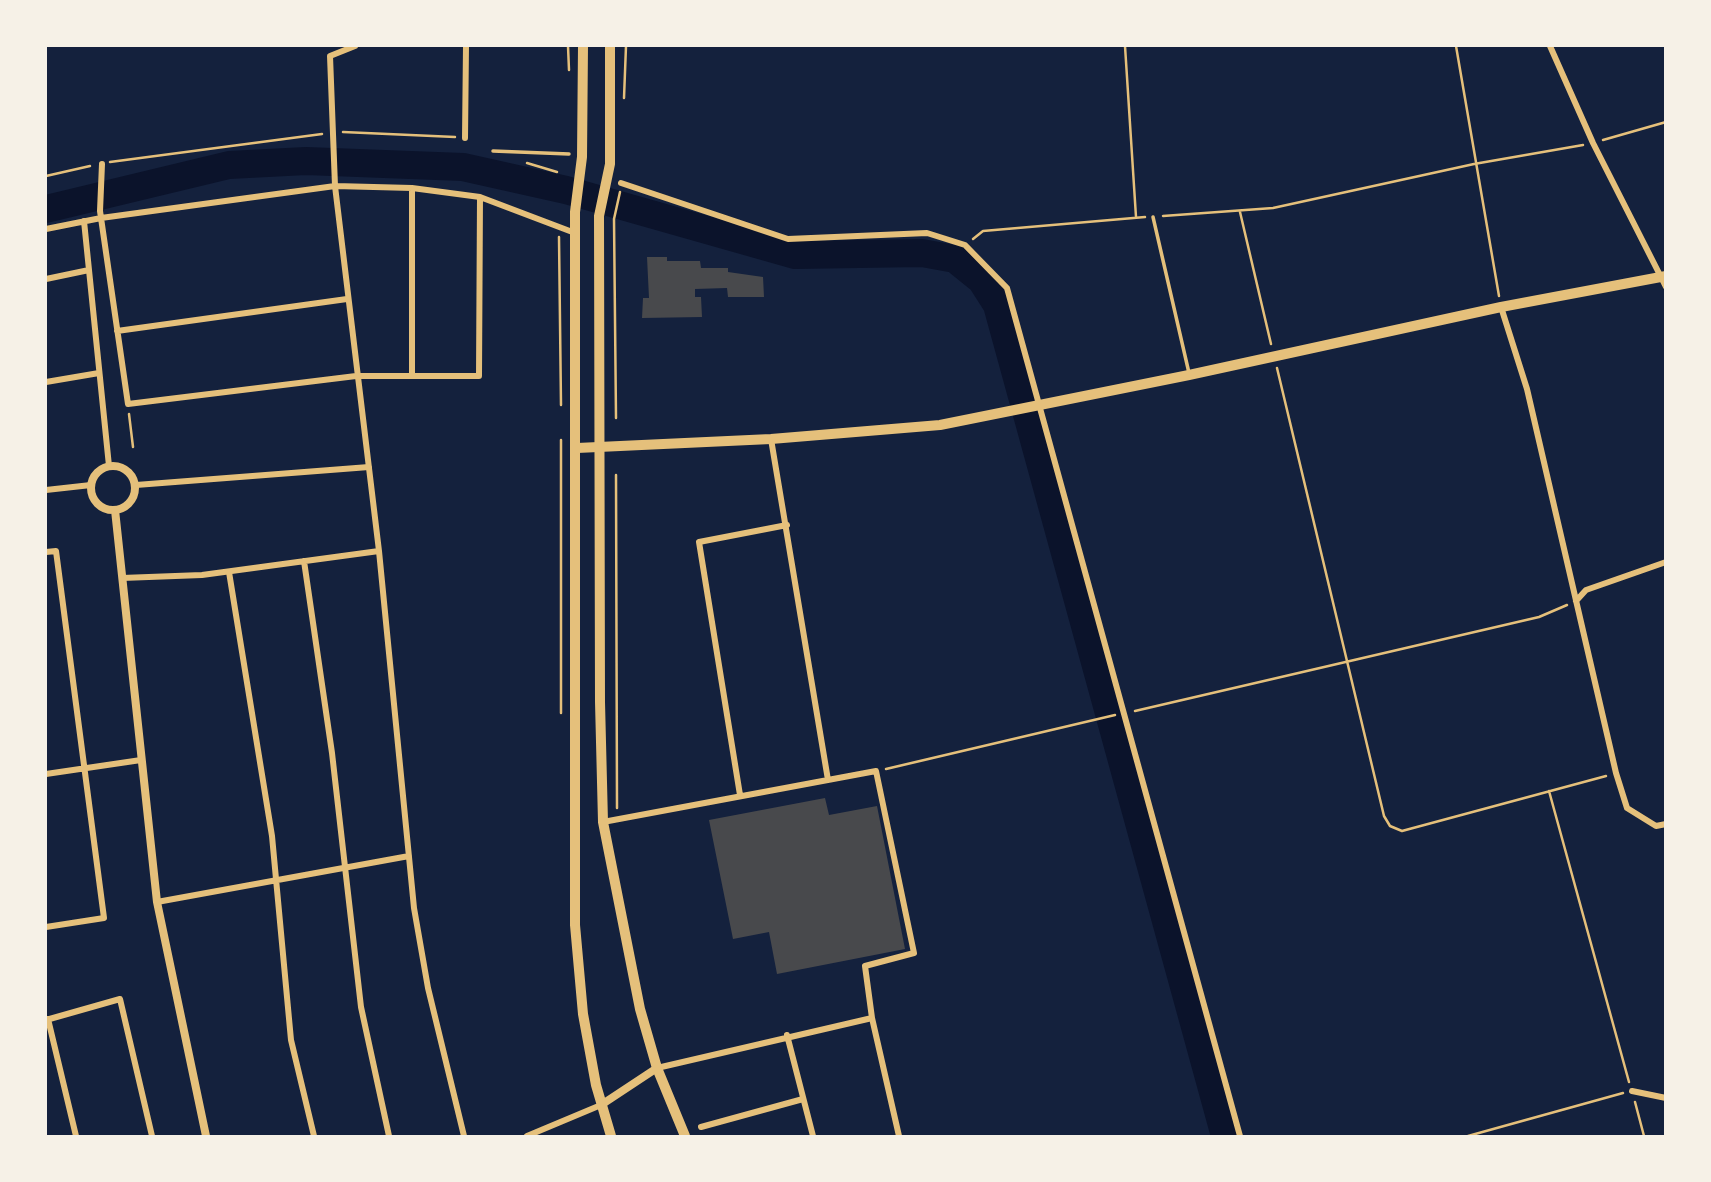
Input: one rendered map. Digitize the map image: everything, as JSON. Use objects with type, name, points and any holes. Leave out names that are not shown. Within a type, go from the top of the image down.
[{"type":"highway","points":[[583,46],[582,157],[575,212],[575,925],[583,1014],[601,1104],[611,1136]]},
{"type":"highway","points":[[610,46],[610,164],[599,216],[600,702],[603,822],[619,915],[657,1068],[685,1136]]},
{"type":"main road","points":[[577,448],[771,439],[940,425],[1189,375],[1501,307],[1663,276]]},
{"type":"street","points":[[355,46],[330,56],[335,182],[356,376],[379,551],[409,856],[428,988],[464,1136]]},
{"type":"street","points":[[465,138],[466,46]]},
{"type":"street","points":[[1550,46],[1593,143],[1663,276],[1665,287]]},
{"type":"street","points":[[101,166],[101,214],[128,404],[356,376],[479,376],[480,197]]},
{"type":"street","points":[[46,229],[84,221],[101,214],[335,182],[480,197],[575,233]]},
{"type":"street","points":[[621,183],[788,239],[927,233],[965,245],[1007,288],[1037,406],[1125,713],[1240,1136]]},
{"type":"street","points":[[412,188],[412,376]]},
{"type":"street","points":[[84,221],[109,466]]},
{"type":"street","points":[[46,279],[89,270]]},
{"type":"street","points":[[117,331],[347,299]]},
{"type":"street","points":[[1501,307],[1527,389],[1616,773],[1627,808],[1656,826],[1665,824]]},
{"type":"street","points":[[46,382],[99,373]]},
{"type":"street","points":[[771,439],[828,780]]},
{"type":"street","points":[[109,466],[123,468],[136,485],[133,499],[115,510],[97,503],[91,485],[97,473],[109,466]]},
{"type":"street","points":[[136,485],[369,467]]},
{"type":"street","points":[[46,490],[91,485]]},
{"type":"street","points":[[115,510],[157,902],[206,1136]]},
{"type":"street","points":[[740,794],[699,542],[787,526]]},
{"type":"street","points":[[46,552],[56,551],[104,918],[46,927]]},
{"type":"street","points":[[122,578],[229,572],[379,551]]},
{"type":"street","points":[[304,561],[332,753],[361,1007],[389,1136]]},
{"type":"street","points":[[1576,601],[1586,590],[1665,562]]},
{"type":"street","points":[[229,572],[272,836],[291,1040],[314,1136]]},
{"type":"street","points":[[46,774],[141,760]]},
{"type":"street","points":[[603,822],[740,794],[876,771],[914,953],[865,966],[872,1018],[899,1136]]},
{"type":"street","points":[[157,902],[409,856]]},
{"type":"street","points":[[76,1136],[47,1019],[120,999],[152,1136]]},
{"type":"street","points":[[527,1136],[601,1104],[657,1068],[787,1035],[872,1018]]},
{"type":"street","points":[[787,1035],[813,1136]]},
{"type":"street","points":[[1632,1091],[1665,1098]]},
{"type":"street","points":[[701,1127],[803,1100]]},
{"type":"lane","points":[[493,152],[569,155]]},
{"type":"lane","points":[[1153,217],[1189,375]]},
{"type":"path","points":[[1125,46],[1136,218]]},
{"type":"path","points":[[1455,46],[1501,307]]},
{"type":"path","points":[[965,245],[983,231],[1273,208],[1474,164],[1593,143],[1665,122]]},
{"type":"path","points":[[46,176],[335,132],[465,138]]},
{"type":"path","points":[[616,418],[614,219],[621,183]]},
{"type":"path","points":[[1240,212],[1384,816],[1390,826],[1402,831],[1616,773]]},
{"type":"path","points":[[128,404],[133,447]]},
{"type":"path","points":[[876,771],[1539,617],[1576,601]]},
{"type":"path","points":[[1549,791],[1644,1136]]},
{"type":"path","points":[[1468,1136],[1632,1091]]},
{"type":"building","points":[[647,257],[667,257],[667,261],[700,261],[701,268],[728,268],[728,272],[763,277],[764,297],[728,297],[727,288],[695,289],[695,297],[701,297],[702,317],[642,318],[643,298],[649,298]]},
{"type":"building","points":[[825,798],[829,815],[877,806],[905,949],[777,974],[769,932],[733,939],[709,820]]},
{"type":"waterway","points":[[46,209],[229,165],[306,161],[463,167],[566,190],[795,255],[922,253],[955,259],[981,280],[997,305],[1225,1136]]}]
